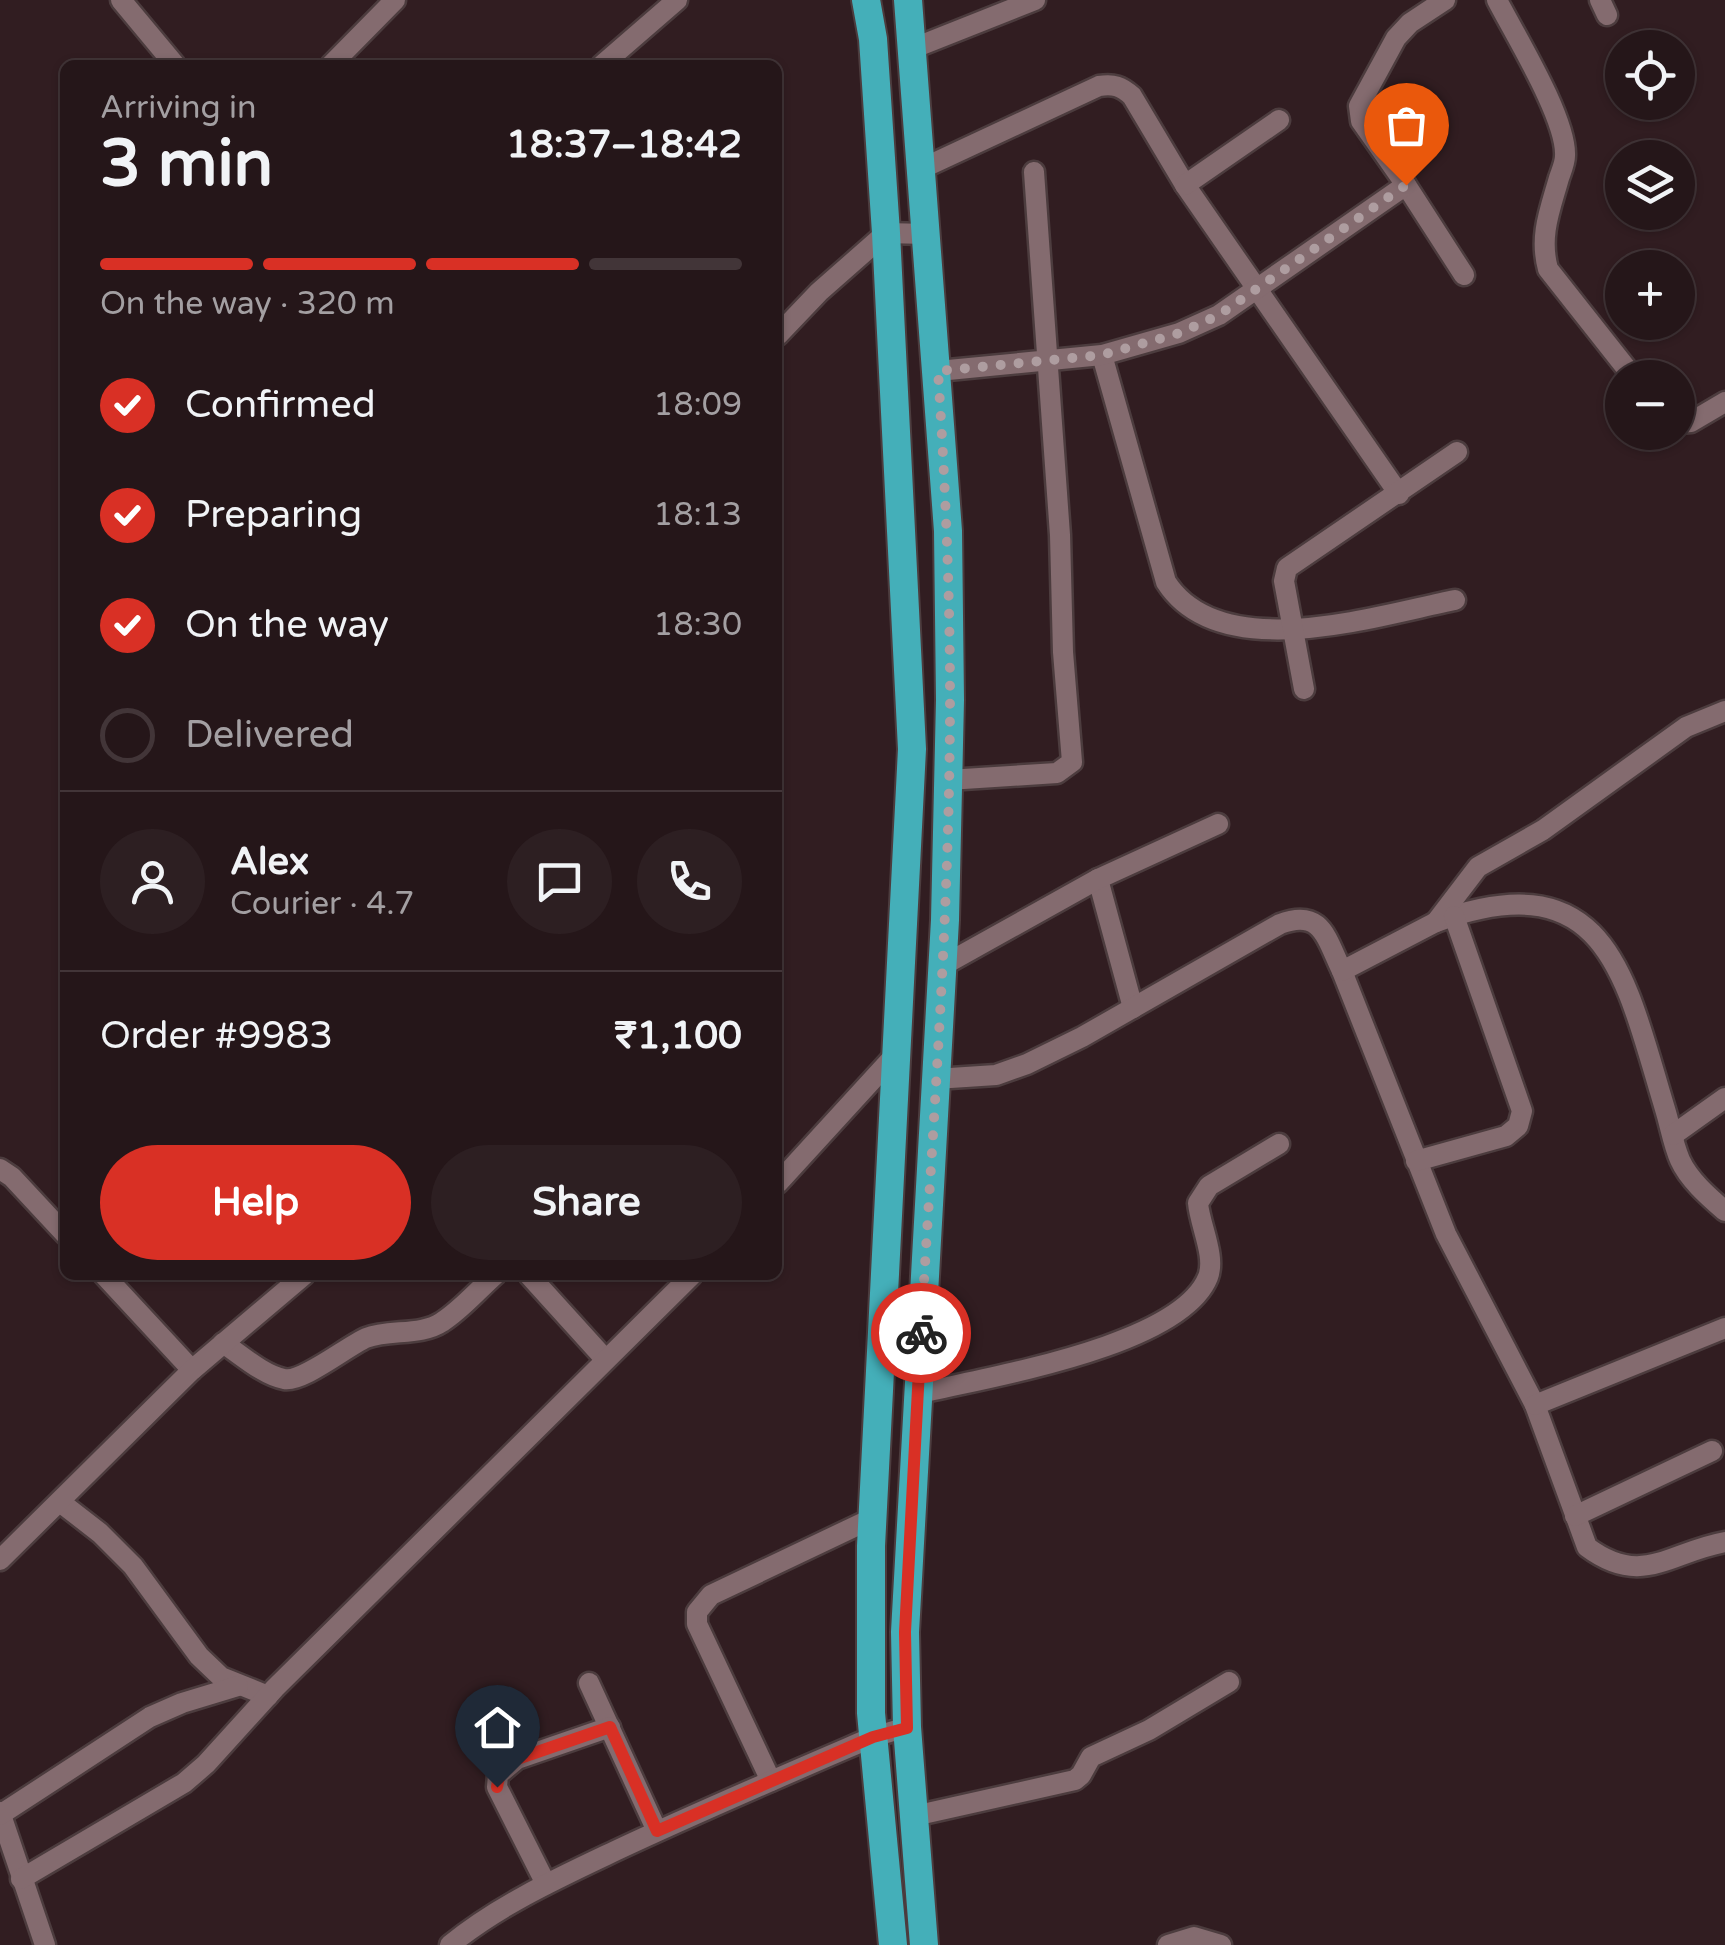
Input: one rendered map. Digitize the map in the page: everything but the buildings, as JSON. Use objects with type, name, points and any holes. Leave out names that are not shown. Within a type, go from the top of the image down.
[{"type":"highway","points":[[866,0],[873,39],[886,233],[912,749],[872,1518],[873,1737],[893,1945]]},
{"type":"highway","points":[[908,0],[948,532],[948,780],[942,966],[905,1632],[907,1728],[924,1945]]},
{"type":"street","points":[[121,0],[171,60]]},
{"type":"street","points":[[336,60],[395,0]]},
{"type":"street","points":[[914,48],[1035,0]]},
{"type":"street","points":[[1445,0],[1410,23],[1396,38],[1360,106],[1361,121],[1464,275]]},
{"type":"street","points":[[1497,0],[1562,138],[1565,156],[1544,229],[1543,251],[1548,268],[1620,360]]},
{"type":"street","points":[[607,60],[667,2]]},
{"type":"street","points":[[922,169],[1099,86],[1112,84],[1123,88],[1132,96],[1185,185],[1399,494]]},
{"type":"street","points":[[1185,185],[1279,120]]},
{"type":"street","points":[[948,780],[1057,774],[1072,762],[1034,172]]},
{"type":"street","points":[[938,371],[1102,355],[1180,333],[1219,315],[1406,185]]},
{"type":"street","points":[[782,331],[886,233],[926,234]]},
{"type":"street","points":[[1102,355],[1166,582],[1190,610],[1252,629],[1293,629],[1455,600]]},
{"type":"street","points":[[1695,419],[1725,402]]},
{"type":"street","points":[[1304,689],[1284,581],[1286,568],[1457,452]]},
{"type":"street","points":[[1445,919],[1478,867],[1542,830],[1686,727],[1725,711]]},
{"type":"street","points":[[942,966],[1098,879],[1218,824]]},
{"type":"street","points":[[1098,879],[1133,1008]]},
{"type":"street","points":[[1342,971],[1445,919],[1486,909],[1533,905],[1556,908],[1587,926],[1604,945],[1635,1009],[1681,1162],[1723,1207]]},
{"type":"street","points":[[935,1078],[996,1075],[1082,1037],[1280,924],[1298,917],[1309,918],[1319,926],[1342,971],[1446,1234],[1535,1405],[1587,1547],[1605,1560],[1627,1568],[1652,1567],[1725,1542]]},
{"type":"street","points":[[1416,1161],[1506,1136],[1518,1126],[1522,1111],[1445,919]]},
{"type":"street","points":[[782,1179],[896,1054]]},
{"type":"street","points":[[1673,1135],[1725,1098]]},
{"type":"street","points":[[917,1394],[1077,1355],[1149,1331],[1180,1310],[1200,1291],[1209,1274],[1211,1262],[1198,1203],[1209,1186],[1279,1144]]},
{"type":"street","points":[[0,1169],[60,1229]]},
{"type":"street","points":[[109,1280],[192,1370]]},
{"type":"street","points":[[0,1560],[192,1370],[298,1280]]},
{"type":"street","points":[[223,1343],[278,1377],[298,1378],[368,1337],[426,1330],[442,1322],[488,1280]]},
{"type":"street","points":[[533,1280],[606,1359]]},
{"type":"street","points":[[20,1879],[184,1783],[206,1764],[268,1696],[687,1280]]},
{"type":"street","points":[[1535,1405],[1725,1328]]},
{"type":"street","points":[[1574,1516],[1712,1452]]},
{"type":"street","points":[[60,1502],[134,1566],[199,1656],[238,1686],[268,1696]]},
{"type":"street","points":[[771,1781],[698,1624],[697,1612],[710,1595],[872,1518]]},
{"type":"street","points":[[914,1816],[1074,1780],[1091,1757],[1149,1730],[1229,1682]]},
{"type":"street","points":[[589,1683],[657,1831]]},
{"type":"street","points":[[45,1945],[0,1814],[150,1717],[238,1686]]},
{"type":"street","points":[[546,1884],[497,1787],[498,1775],[517,1759],[610,1727]]},
{"type":"street","points":[[450,1945],[473,1926],[546,1884],[657,1831],[873,1737],[907,1728]]},
{"type":"street","points":[[1168,1945],[1194,1937],[1222,1945]]},
{"type":"way so far","points":[[921,1333],[945,920],[950,700],[948,532],[938,371],[1102,355],[1180,333],[1219,315],[1406,185]]},
{"type":"route","points":[[497,1787],[498,1775],[517,1759],[610,1727],[657,1831],[873,1737],[907,1728],[905,1632],[921,1333]]}]
